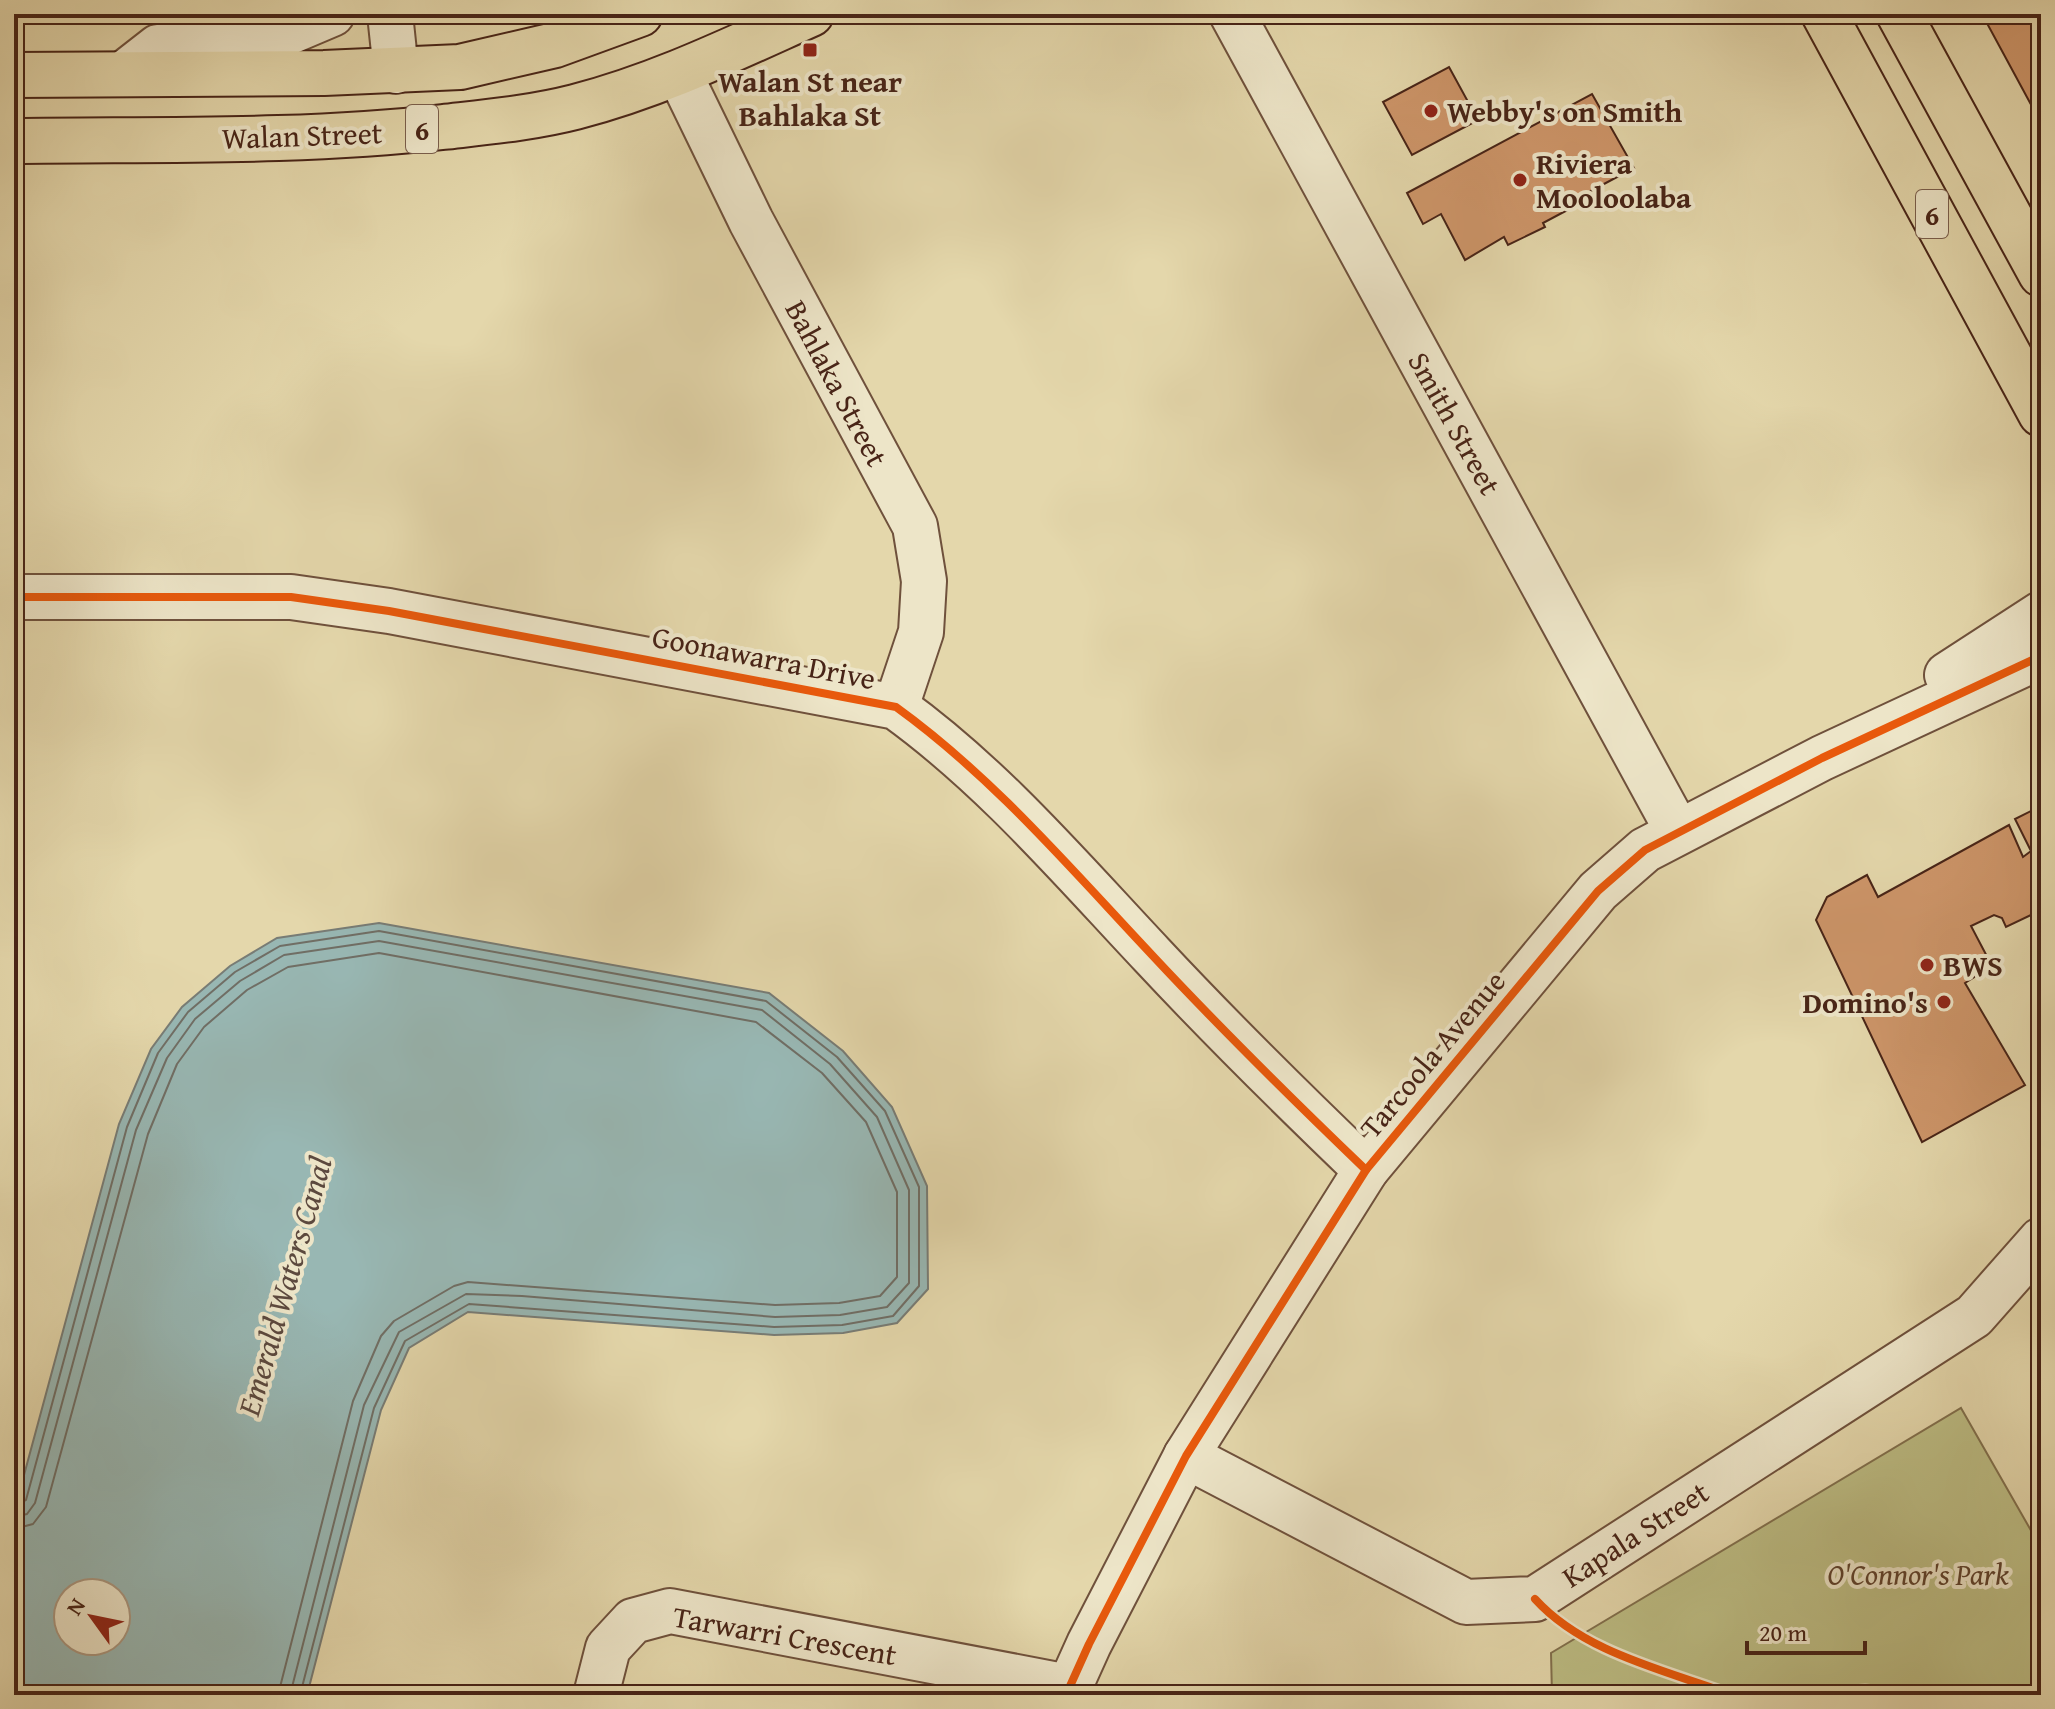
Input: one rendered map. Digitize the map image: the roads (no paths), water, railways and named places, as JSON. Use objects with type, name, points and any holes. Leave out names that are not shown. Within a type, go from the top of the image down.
[{"type":"main road","name":"Walan Street","points":[[14,75],[396,71],[476,64],[594,33],[640,14]]},
{"type":"main road","name":"Walan Street","points":[[14,141],[298,138],[400,132],[572,108],[679,73],[811,14]]},
{"type":"main road","name":"6","points":[[1824,14],[2041,414]]},
{"type":"main road","name":"6","points":[[1899,14],[2041,274]]},
{"type":"main road","points":[[396,71],[400,132]]},
{"type":"street","points":[[126,72],[158,47],[266,42],[332,14]]},
{"type":"street","points":[[390,14],[396,71]]},
{"type":"street","name":"Smith Street","points":[[1232,14],[1678,832]]},
{"type":"street","name":"Bahlaka Street","points":[[679,73],[758,235],[915,526],[924,581],[921,632],[896,707]]},
{"type":"street","name":"Goonawarra Drive","points":[[14,597],[291,597],[389,611],[896,707],[960,756],[1047,842],[1232,1041],[1366,1170]]},
{"type":"street","name":"Tarcoola Avenue","points":[[1822,758],[2041,614]]},
{"type":"street","name":"Tarcoola Avenue","points":[[1068,1691],[1186,1456],[1366,1170],[1598,891],[1637,856],[1678,832],[1822,758],[2041,656]]},
{"type":"street","name":"Kapala Street","points":[[1186,1456],[1466,1602],[1535,1599],[1974,1316],[2041,1240]]},
{"type":"street","name":"Tarwarri Crescent","points":[[596,1695],[608,1648],[633,1621],[670,1611],[1068,1691]]},
{"type":"water","name":"Emerald Waters Canal","points":[[379,923],[769,993],[843,1051],[892,1107],[927,1186],[928,1289],[897,1323],[843,1333],[774,1335],[468,1312],[409,1348],[381,1410],[307,1695],[14,1695],[14,1512],[119,1124],[151,1049],[182,1007],[230,966],[277,938]]},
{"type":"place","name":"Walan St near Bahlaka St","points":[[810,50]]},
{"type":"place","name":"Webby's on Smith","points":[[1431,111]]},
{"type":"place","name":"Riviera Mooloolaba","points":[[1520,180]]},
{"type":"place","name":"BWS","points":[[1927,965]]},
{"type":"place","name":"Domino's","points":[[1944,1002]]},
{"type":"park label","name":"O'Connor's Park","points":[[1918,1574]]}]
